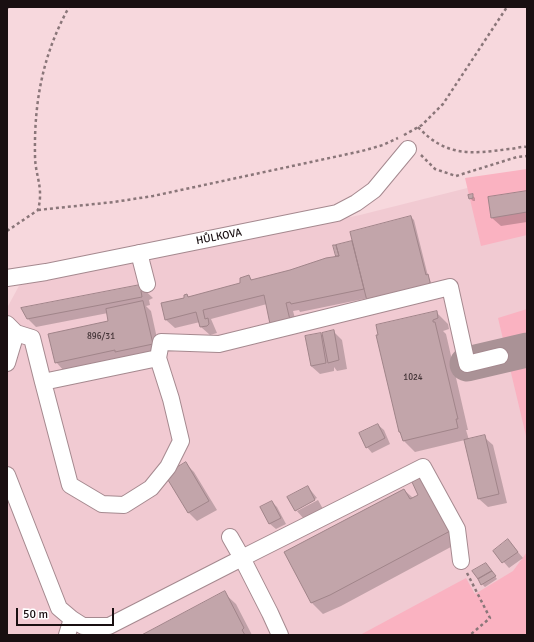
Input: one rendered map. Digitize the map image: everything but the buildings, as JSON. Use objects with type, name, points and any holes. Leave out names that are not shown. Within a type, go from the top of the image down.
[{"type":"street","name":"HŮLKOVA","points":[[7,278],[46,272],[337,213],[356,203],[374,190],[408,149]]},
{"type":"street","points":[[139,253],[149,276]]},
{"type":"street","points":[[7,363],[11,328],[32,338],[70,485],[102,504],[124,505],[151,488],[168,467],[181,441],[171,399],[158,358],[161,342],[219,344],[450,287],[467,364],[500,356]]},
{"type":"street","points":[[43,382],[158,358]]},
{"type":"street","points":[[7,475],[59,608],[72,619],[84,626],[109,626],[423,468],[458,529],[461,560]]},
{"type":"street","points":[[230,536],[280,635]]},
{"type":"street","points":[[67,635],[72,619]]},
{"type":"path","points":[[38,210],[41,199],[41,191],[35,158],[39,88],[48,54],[58,28],[69,7]]},
{"type":"path","points":[[7,231],[38,210],[132,200],[234,180],[376,148],[388,143],[418,127],[443,104],[508,7]]},
{"type":"path","points":[[418,127],[437,144],[462,152],[505,150],[526,146]]},
{"type":"path","points":[[408,149],[419,153],[435,169],[456,176],[517,157],[527,156]]},
{"type":"path","points":[[461,560],[490,618],[470,635]]},
{"type":"shaded area","points":[[527,169],[527,235],[481,246],[465,178]]},
{"type":"shaded area","points":[[527,173],[527,635],[7,635],[7,308],[20,284],[360,215]]},
{"type":"shaded area","points":[[527,309],[527,440],[498,318]]},
{"type":"shaded area","points":[[526,490],[527,490],[527,552]]},
{"type":"shaded area","points":[[527,552],[527,635],[360,635],[466,578],[475,594],[513,571]]},
{"type":"taxiway","points":[[467,364],[527,350]]}]
